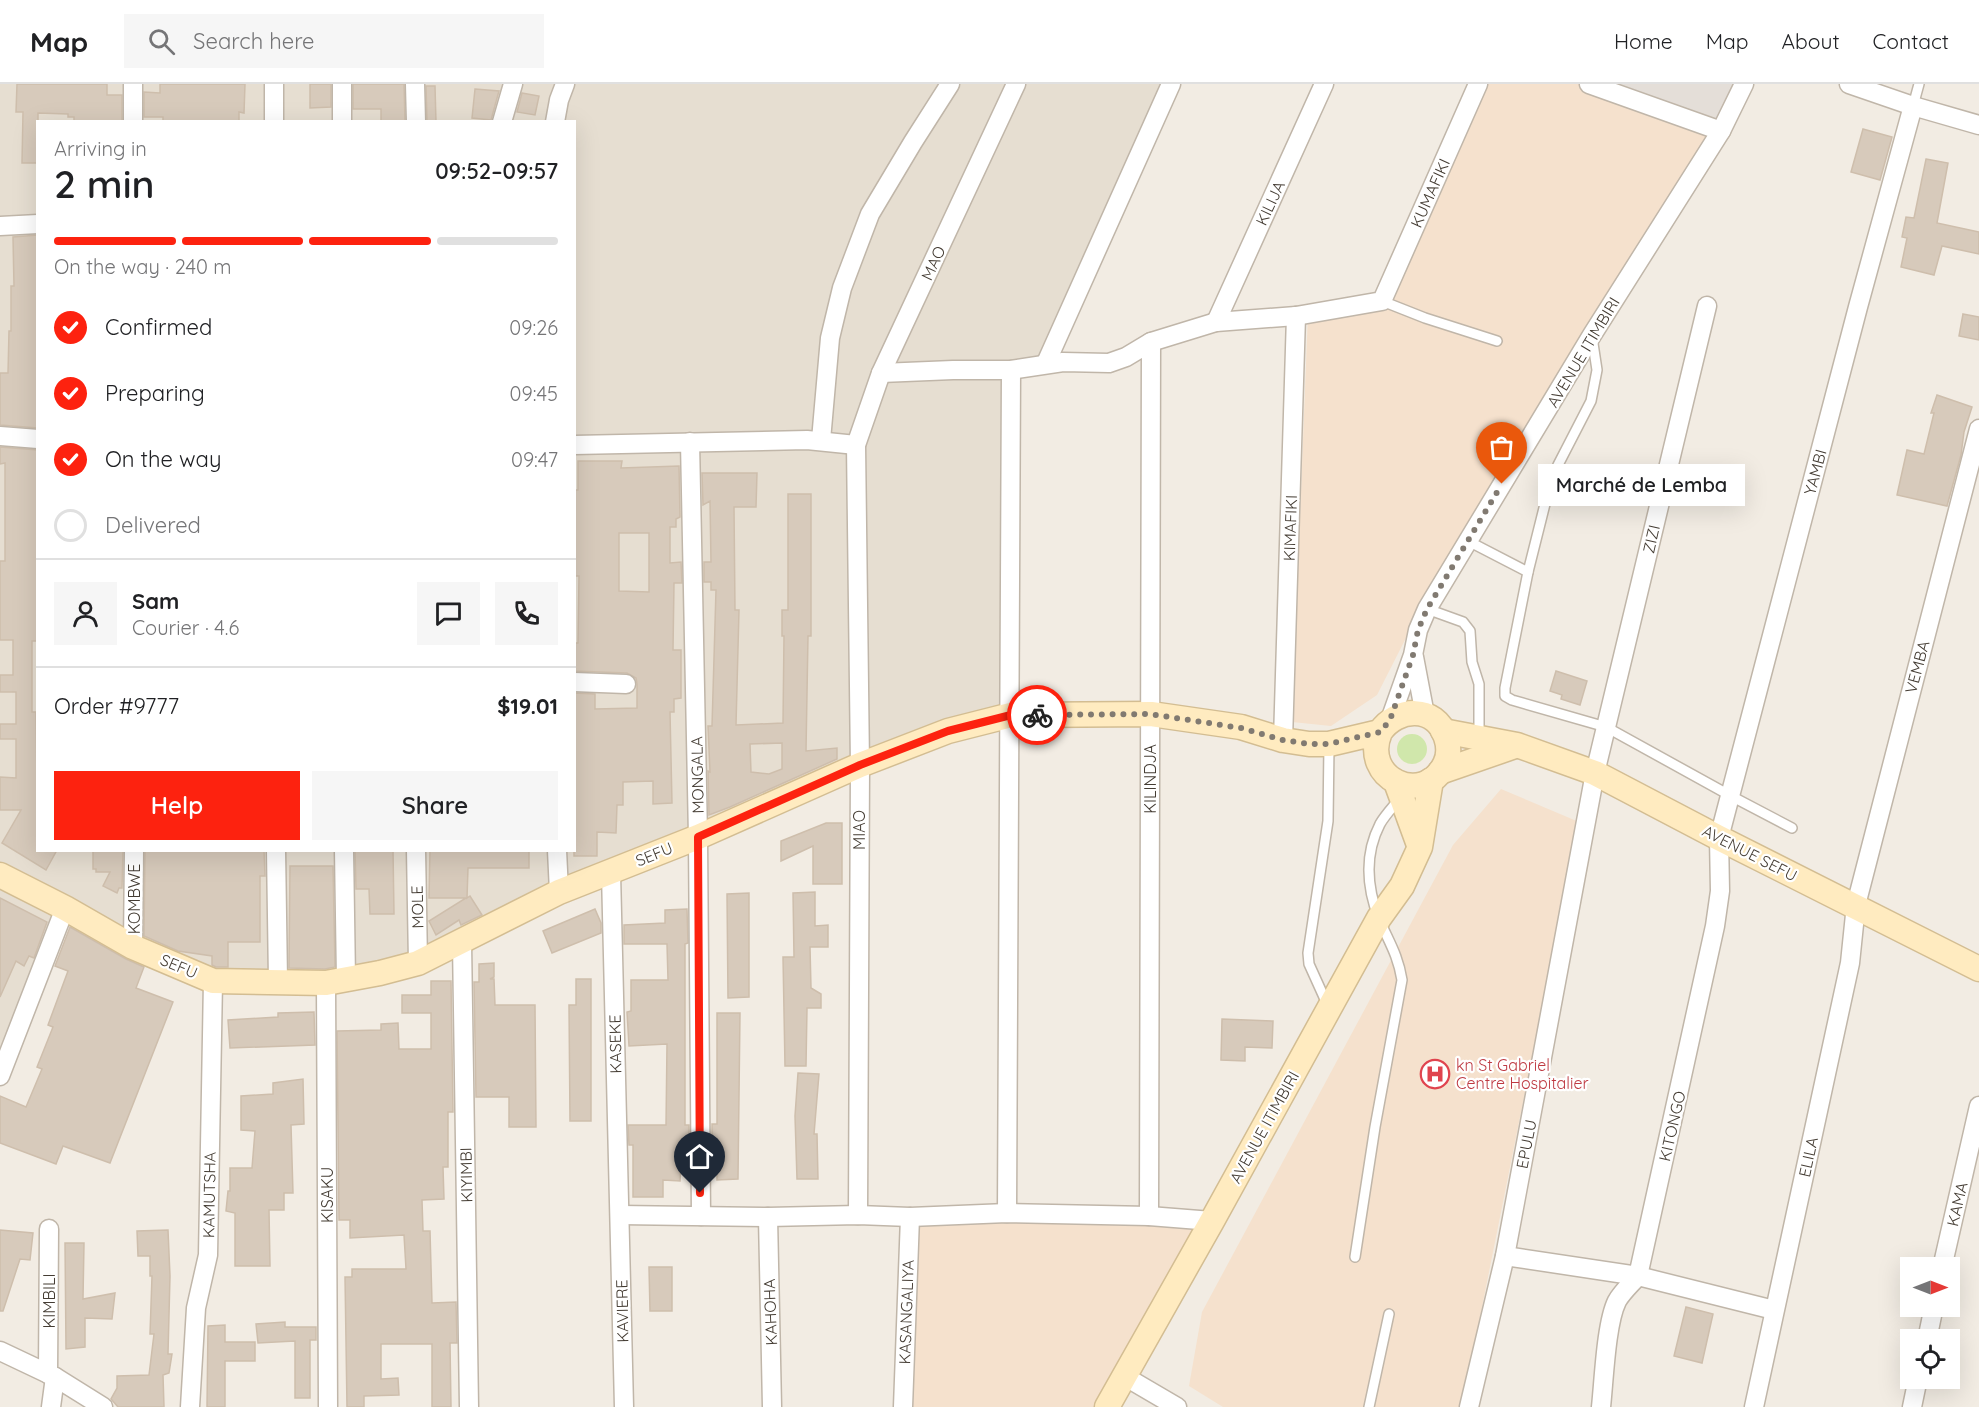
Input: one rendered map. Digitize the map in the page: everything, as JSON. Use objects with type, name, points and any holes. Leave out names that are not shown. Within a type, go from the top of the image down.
[{"type":"main road","points":[[1329,744],[1385,726],[1410,713],[1425,715],[1436,722],[1443,731],[1448,752],[1436,776]]},
{"type":"main road","name":"SEFU","points":[[0,875],[134,947],[213,981],[336,981],[418,963],[559,892],[698,837],[860,765],[948,731],[1011,715],[1150,714],[1241,728],[1283,740],[1329,744]]},
{"type":"main road","points":[[1385,726],[1375,752],[1379,765],[1399,790],[1420,847]]},
{"type":"main road","name":"AVENUE SEFU","points":[[1443,731],[1517,745],[1595,772],[1719,838],[1979,969]]},
{"type":"main road","points":[[1329,744],[1379,765]]},
{"type":"main road","points":[[1399,790],[1517,745]]},
{"type":"main road","name":"AVENUE ITIMBIRI","points":[[1107,1407],[1379,918],[1402,886],[1420,847],[1436,776]]},
{"type":"street","points":[[133,84],[133,120]]},
{"type":"street","points":[[274,84],[274,120]]},
{"type":"street","points":[[342,84],[342,120]]},
{"type":"street","points":[[415,84],[416,120]]},
{"type":"street","points":[[503,120],[513,84]]},
{"type":"street","points":[[555,120],[565,84]]},
{"type":"street","points":[[821,440],[830,338],[842,288],[870,214],[950,84]]},
{"type":"street","name":"MAO","points":[[856,445],[882,374],[1016,84]]},
{"type":"street","points":[[1046,363],[1171,84]]},
{"type":"street","name":"KILIJA","points":[[1216,322],[1324,84]]},
{"type":"street","name":"KUMAFIKI","points":[[1382,301],[1478,84]]},
{"type":"street","points":[[1589,84],[1721,131]]},
{"type":"street","name":"AVENUE ITIMBIRI","points":[[1385,726],[1413,655],[1418,630],[1427,609],[1592,335],[1721,131],[1744,84]]},
{"type":"street","points":[[1849,84],[1913,106],[1979,124]]},
{"type":"street","name":"YAMBI","points":[[1719,838],[1913,106]]},
{"type":"street","points":[[0,226],[36,224]]},
{"type":"street","points":[[882,374],[1011,370],[1046,363],[1109,363],[1126,357],[1151,342],[1216,322],[1296,316],[1382,301]]},
{"type":"street","name":"ZIZI","points":[[1595,772],[1707,306]]},
{"type":"street","name":"KIMAFIKI","points":[[1283,740],[1296,316]]},
{"type":"street","name":"KILINDJA","points":[[1149,1216],[1151,342]]},
{"type":"street","points":[[1007,1213],[1011,370]]},
{"type":"street","name":"VEMBA","points":[[1856,906],[1979,429]]},
{"type":"street","points":[[0,436],[36,439]]},
{"type":"street","points":[[576,445],[821,440],[856,445]]},
{"type":"street","name":"MONGALA","points":[[690,442],[698,837],[701,1216]]},
{"type":"street","name":"MIAO","points":[[856,445],[860,765],[858,1215]]},
{"type":"street","points":[[1413,655],[1425,715]]},
{"type":"street","points":[[576,682],[626,684]]},
{"type":"street","name":"EPULU","points":[[1469,1407],[1504,1256],[1595,772]]},
{"type":"street","name":"KITONGO","points":[[1601,1407],[1609,1334],[1616,1303],[1638,1276],[1715,926],[1720,881],[1719,838]]},
{"type":"street","name":"KOMBWE","points":[[134,852],[134,947]]},
{"type":"street","points":[[276,852],[278,981]]},
{"type":"street","name":"KISAKU","points":[[328,1407],[336,981],[344,852]]},
{"type":"street","name":"MOLE","points":[[416,852],[418,963]]},
{"type":"street","points":[[557,852],[559,892]]},
{"type":"street","name":"KASEKE","points":[[611,873],[620,1215]]},
{"type":"street","name":"ELILA","points":[[1754,1407],[1850,963],[1856,906]]},
{"type":"street","points":[[0,1076],[65,908]]},
{"type":"street","name":"KIYIMBI","points":[[462,942],[469,1407]]},
{"type":"street","name":"KAMUTSHA","points":[[190,1407],[196,1308],[208,1255],[213,981]]},
{"type":"street","name":"KAMA","points":[[1945,1257],[1979,1106]]},
{"type":"street","points":[[620,1215],[910,1217],[1007,1213],[1149,1216],[1212,1221]]},
{"type":"street","name":"KAVIERE","points":[[620,1215],[624,1407]]},
{"type":"street","name":"KAHOHA","points":[[768,1217],[772,1407]]},
{"type":"street","name":"KASANGALIYA","points":[[903,1407],[910,1217]]},
{"type":"street","name":"KIMBILI","points":[[49,1229],[51,1407]]},
{"type":"street","points":[[1504,1256],[1638,1276],[1774,1310]]},
{"type":"street","points":[[0,1351],[52,1376],[103,1407]]},
{"type":"street","points":[[1124,1376],[1177,1407]]},
{"type":"street","points":[[1912,1407],[1916,1389]]},
{"type":"lane","points":[[1913,106],[1919,84]]},
{"type":"lane","points":[[1382,301],[1497,342]]},
{"type":"lane","points":[[1592,335],[1597,370],[1591,401],[1558,465],[1546,500],[1528,572],[1504,688],[1505,696],[1512,700],[1606,726],[1792,828]]},
{"type":"lane","points":[[1468,541],[1528,572]]},
{"type":"lane","points":[[1427,609],[1463,622],[1470,632],[1472,662],[1479,684],[1479,738]]},
{"type":"lane","points":[[1329,744],[1328,821],[1308,953],[1309,964],[1329,1008]]},
{"type":"lane","points":[[1355,1257],[1375,1127],[1402,980],[1399,960],[1379,918],[1367,875],[1372,845],[1399,790]]},
{"type":"lane","points":[[1369,1407],[1389,1314]]},
{"type":"shaded area","points":[[0,84],[1169,84],[1046,363],[1011,371],[1011,715],[380,973],[213,981],[65,908],[0,1076]]},
{"type":"shaded area","points":[[1478,84],[1589,84],[1721,131],[1440,571],[1377,695],[1331,726],[1292,722],[1308,314],[1382,301]]},
{"type":"shaded area","points":[[1602,84],[1740,84],[1719,127]]},
{"type":"shaded area","points":[[1501,789],[1579,822],[1462,1407],[1223,1407],[1189,1386],[1202,1312],[1453,845]]},
{"type":"shaded area","points":[[910,1217],[1212,1221],[1106,1407],[903,1407]]},
{"type":"green space","points":[[1412,734],[1423,738],[1427,749],[1423,760],[1412,764],[1401,760],[1397,749],[1401,738]]},
{"type":"building","points":[[17,84],[107,84],[107,95],[122,95],[122,120],[74,120],[74,117],[68,117],[68,114],[38,113],[36,163],[22,163],[23,112],[16,112]]},
{"type":"building","points":[[160,84],[245,84],[244,113],[239,112],[239,120],[163,120],[163,117],[144,117],[144,92],[160,93]]},
{"type":"building","points":[[310,84],[331,84],[331,107],[310,108]]},
{"type":"building","points":[[353,84],[404,84],[405,120],[381,120],[381,109],[353,109]]},
{"type":"building","points":[[426,86],[435,86],[436,120],[427,120]]},
{"type":"building","points":[[475,89],[499,91],[491,120],[472,118]]},
{"type":"building","points":[[522,93],[539,96],[535,115],[517,112]]},
{"type":"building","points":[[1863,129],[1892,137],[1880,180],[1851,172]]},
{"type":"building","points":[[1926,159],[1948,163],[1937,223],[1979,232],[1979,254],[1942,246],[1934,275],[1901,267],[1907,238],[1902,237],[1906,217],[1914,218]]},
{"type":"building","points":[[36,235],[36,428],[0,425],[0,373],[8,373],[9,331],[11,331],[11,286],[14,286],[13,237]]},
{"type":"building","points":[[1963,314],[1979,317],[1979,340],[1959,336]]},
{"type":"building","points":[[1937,395],[1972,407],[1947,506],[1897,495],[1907,450],[1924,454],[1934,413],[1931,413]]},
{"type":"building","points":[[0,447],[36,450],[36,641],[32,641],[32,712],[36,712],[36,852],[56,852],[46,870],[2,843],[21,810],[0,810],[0,777],[16,778],[16,739],[0,739],[0,724],[16,724],[16,692],[0,692],[0,675],[13,675],[13,640],[0,640],[0,561],[5,561],[5,463],[0,464]]},
{"type":"building","points":[[578,461],[622,461],[621,468],[679,466],[680,517],[676,519],[676,527],[670,527],[670,563],[681,562],[682,583],[674,583],[673,650],[681,650],[681,698],[674,699],[674,712],[670,712],[672,803],[653,804],[653,781],[623,782],[623,805],[617,805],[616,833],[597,832],[597,856],[574,856],[576,852],[576,693],[595,694],[595,709],[637,708],[637,684],[636,678],[627,673],[576,671],[579,576],[576,576],[576,490],[578,490]],"holes":[[[619,533],[649,533],[649,592],[619,591]]]},
{"type":"building","points":[[702,473],[757,473],[756,507],[734,507],[735,610],[739,610],[736,725],[783,723],[782,610],[788,610],[788,494],[811,494],[811,636],[808,636],[806,751],[837,748],[837,759],[709,815],[708,726],[712,726],[716,590],[711,590],[711,582],[704,582],[704,562],[711,562],[710,501],[703,505]],"holes":[[[782,743],[782,769],[769,774],[751,772],[750,744]]]},
{"type":"building","points":[[1556,671],[1587,681],[1580,705],[1561,699],[1562,695],[1550,691]]},
{"type":"building","points":[[826,823],[842,823],[842,884],[813,884],[813,846],[781,861],[781,841]]},
{"type":"building","points":[[93,852],[123,852],[122,888],[119,888],[117,893],[103,886],[110,872],[96,872],[96,869],[93,869]]},
{"type":"building","points":[[145,852],[264,852],[265,876],[260,876],[260,942],[228,942],[228,967],[212,965],[212,956],[178,951],[144,936]]},
{"type":"building","points":[[355,852],[393,852],[394,914],[370,914],[369,889],[356,889]]},
{"type":"building","points":[[430,852],[529,852],[529,868],[468,868],[467,898],[470,896],[482,915],[461,925],[459,920],[436,935],[429,921],[466,898],[429,898]]},
{"type":"building","points":[[290,866],[333,866],[335,967],[289,968]]},
{"type":"building","points":[[815,892],[815,926],[828,925],[828,947],[810,947],[811,988],[821,994],[821,1008],[807,1008],[806,1066],[785,1066],[783,957],[794,957],[793,893]]},
{"type":"building","points":[[749,893],[749,997],[728,998],[727,894]]},
{"type":"building","points":[[0,898],[47,922],[34,958],[29,956],[24,966],[16,961],[0,997]]},
{"type":"building","points":[[595,909],[601,923],[601,933],[552,953],[543,931]]},
{"type":"building","points":[[687,909],[685,1125],[689,1125],[689,1145],[682,1146],[680,1181],[663,1180],[663,1197],[633,1197],[633,1145],[629,1145],[628,1125],[666,1125],[667,1044],[629,1046],[627,1012],[631,1011],[631,980],[668,980],[667,944],[624,944],[624,925],[665,923],[665,910]]},
{"type":"building","points":[[70,927],[144,967],[136,988],[173,1002],[110,1163],[63,1146],[56,1164],[0,1143],[0,1096],[26,1107],[42,1069],[37,1067],[53,1027],[48,1025],[68,971],[55,966]]},
{"type":"building","points":[[494,963],[494,977],[490,979],[494,979],[495,1005],[535,1005],[536,1127],[509,1127],[509,1097],[476,1097],[474,982],[479,982],[479,964]]},
{"type":"building","points":[[576,979],[591,979],[591,1121],[570,1121],[569,1005],[576,1005]]},
{"type":"building","points":[[431,981],[451,981],[453,1112],[448,1112],[448,1167],[443,1167],[444,1199],[422,1200],[423,1231],[430,1231],[432,1303],[456,1302],[457,1343],[450,1343],[451,1407],[432,1407],[432,1344],[381,1344],[381,1379],[398,1378],[399,1395],[364,1396],[364,1407],[347,1407],[345,1277],[352,1277],[352,1269],[406,1269],[404,1235],[350,1238],[350,1220],[339,1220],[337,1031],[381,1030],[381,1024],[398,1023],[399,1049],[431,1049],[431,1013],[402,1013],[402,995],[431,995]]},
{"type":"building","points":[[314,1012],[315,1045],[230,1048],[228,1020],[278,1017],[278,1013]]},
{"type":"building","points":[[717,1013],[740,1013],[738,1179],[717,1180],[717,1143],[712,1143],[712,1124],[717,1124]]},
{"type":"building","points":[[1222,1019],[1273,1021],[1272,1048],[1245,1047],[1245,1061],[1221,1060]]},
{"type":"building","points":[[798,1073],[819,1074],[814,1134],[817,1134],[818,1179],[797,1179],[795,1116]]},
{"type":"building","points":[[303,1079],[304,1124],[291,1125],[293,1193],[284,1193],[284,1210],[269,1210],[270,1266],[235,1266],[235,1213],[226,1211],[228,1191],[230,1191],[230,1168],[252,1168],[255,1131],[241,1130],[241,1096],[273,1094],[273,1083]]},
{"type":"building","points":[[0,1230],[33,1233],[30,1260],[20,1259],[3,1311],[0,1311]]},
{"type":"building","points":[[168,1230],[170,1276],[168,1354],[172,1354],[169,1373],[163,1375],[164,1407],[118,1407],[111,1399],[117,1388],[117,1376],[149,1375],[154,1334],[150,1334],[152,1276],[150,1276],[150,1256],[138,1256],[137,1231]]},
{"type":"building","points":[[65,1243],[84,1243],[83,1299],[115,1293],[112,1319],[85,1318],[85,1347],[66,1349]]},
{"type":"building","points":[[649,1267],[672,1267],[672,1311],[650,1311]]},
{"type":"building","points":[[1686,1307],[1713,1314],[1702,1363],[1674,1356]]},
{"type":"building","points":[[285,1322],[285,1327],[316,1327],[316,1340],[310,1340],[310,1398],[295,1398],[295,1341],[258,1343],[256,1324]]},
{"type":"building","points":[[225,1325],[225,1342],[255,1342],[255,1361],[225,1361],[225,1407],[207,1407],[208,1326]]},
{"type":"way so far","points":[[1037,715],[1150,714],[1241,728],[1283,740],[1309,744],[1329,744],[1380,732],[1390,720],[1413,655],[1418,630],[1427,609],[1502,484]]},
{"type":"place","name":"Marché de Lemba","points":[[1502,484]]},
{"type":"place","name":"kn St Gabriel Centre Hospitalier","points":[[1435,1074]]},
{"type":"route","points":[[700,1193],[698,837],[860,765],[948,731],[1011,715],[1037,715]]}]
